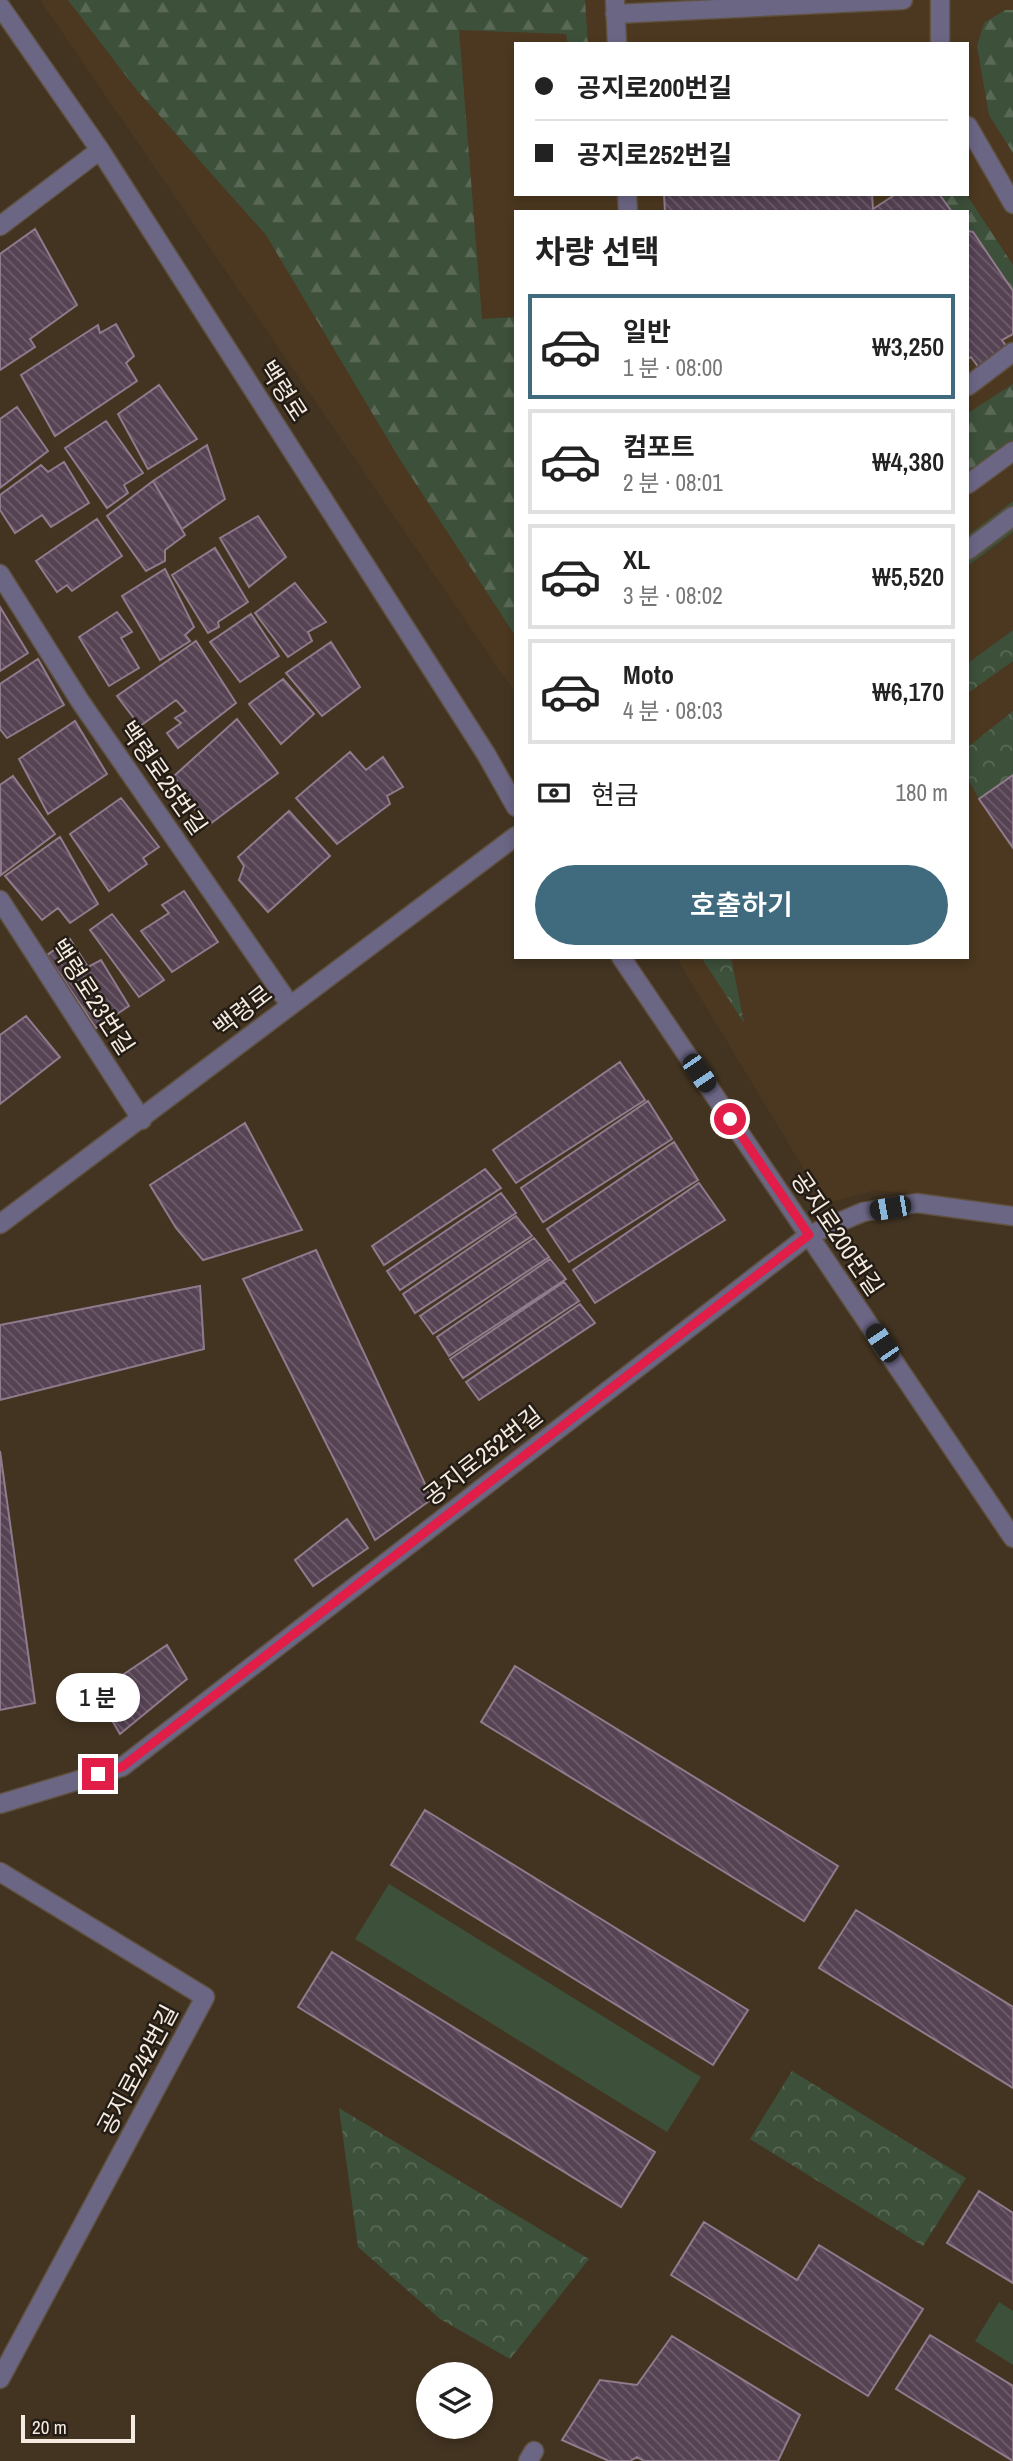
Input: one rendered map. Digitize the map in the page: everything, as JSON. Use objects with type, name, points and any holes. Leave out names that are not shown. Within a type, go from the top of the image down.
[{"type":"street","points":[[617,42],[615,7],[904,0]]},
{"type":"street","points":[[940,0],[940,42]]},
{"type":"street","name":"백령로","points":[[0,6],[100,150],[471,731],[514,804]]},
{"type":"street","points":[[969,128],[1013,204]]},
{"type":"street","points":[[0,226],[100,150]]},
{"type":"street","points":[[969,385],[1013,352]]},
{"type":"street","points":[[969,483],[1013,450]]},
{"type":"street","points":[[969,549],[1013,516]]},
{"type":"street","name":"백령로25번길","points":[[0,574],[80,701],[290,1005]]},
{"type":"street","name":"백령로","points":[[0,1224],[142,1120],[514,837]]},
{"type":"street","name":"백령로23번길","points":[[0,900],[142,1120]]},
{"type":"street","name":"공지로200번길","points":[[622,959],[1013,1538]]},
{"type":"street","name":"공지로252번길","points":[[0,1804],[122,1767],[809,1235],[863,1212],[917,1203],[1013,1216]]},
{"type":"street","name":"공지로242번길","points":[[0,1872],[205,1997],[0,2379]]},
{"type":"shaded area","points":[[40,0],[1013,0],[1013,1206],[875,1190],[825,1204],[677,959],[969,959],[969,210],[514,210],[514,691]]},
{"type":"green space","points":[[68,0],[585,0],[588,42],[568,42],[566,34],[459,30],[482,319],[514,317],[514,634],[399,458],[266,235],[136,89]]},
{"type":"green space","points":[[1005,10],[1013,10],[1013,153],[989,115],[977,46],[984,23]]},
{"type":"green space","points":[[940,196],[967,196],[1013,265],[1013,291],[973,232],[969,231],[969,210],[951,210]]},
{"type":"green space","points":[[1013,384],[1013,442],[969,477],[969,412]]},
{"type":"green space","points":[[1013,501],[1013,532],[969,565],[969,534]]},
{"type":"green space","points":[[1013,630],[1013,661],[969,692],[969,662]]},
{"type":"green space","points":[[1013,711],[1013,775],[979,799],[969,781],[969,746]]},
{"type":"green space","points":[[702,959],[731,959],[744,1023]]},
{"type":"green space","points":[[389,1884],[701,2077],[667,2132],[355,1939]]},
{"type":"green space","points":[[792,2071],[966,2178],[923,2246],[750,2139]]},
{"type":"green space","points":[[339,2108],[589,2259],[510,2359],[440,2319],[358,2247]]},
{"type":"green space","points":[[999,2302],[1013,2311],[1013,2365],[975,2341]]},
{"type":"building","points":[[664,196],[872,196],[873,209],[893,196],[940,196],[951,210],[665,210]]},
{"type":"building","points":[[35,229],[77,305],[30,339],[35,347],[0,370],[0,254]]},
{"type":"building","points":[[969,231],[973,232],[1013,291],[1013,334],[1002,340],[1008,349],[979,368],[971,357],[969,358]]},
{"type":"building","points":[[116,324],[134,356],[126,363],[137,381],[55,436],[21,375],[98,325],[100,333]]},
{"type":"building","points":[[159,385],[197,439],[148,469],[118,414]]},
{"type":"building","points":[[17,407],[48,451],[0,488],[0,419]]},
{"type":"building","points":[[106,421],[143,473],[124,485],[128,493],[107,508],[65,448]]},
{"type":"building","points":[[207,445],[225,499],[182,529],[153,481]]},
{"type":"building","points":[[64,462],[89,503],[51,527],[42,515],[15,533],[0,510],[0,495],[41,465],[48,472]]},
{"type":"building","points":[[153,481],[185,535],[165,550],[165,561],[146,571],[107,516]]},
{"type":"building","points":[[258,516],[286,557],[249,587],[220,538]]},
{"type":"building","points":[[97,519],[122,556],[72,591],[67,585],[57,592],[36,561]]},
{"type":"building","points":[[215,548],[248,602],[218,622],[219,627],[208,633],[172,575]]},
{"type":"building","points":[[165,569],[194,627],[185,635],[190,641],[160,660],[122,596]]},
{"type":"building","points":[[295,583],[326,622],[308,632],[312,641],[288,657],[255,613]]},
{"type":"building","points":[[0,607],[28,653],[0,671]]},
{"type":"building","points":[[117,612],[132,632],[121,638],[139,668],[109,686],[79,637]]},
{"type":"building","points":[[251,614],[279,656],[240,682],[210,642]]},
{"type":"building","points":[[196,641],[236,703],[178,748],[167,733],[181,723],[175,718],[186,711],[176,700],[140,726],[117,696]]},
{"type":"building","points":[[331,642],[360,687],[322,716],[286,673]]},
{"type":"building","points":[[38,659],[64,705],[7,738],[0,729],[0,684]]},
{"type":"building","points":[[283,679],[314,714],[281,744],[249,704]]},
{"type":"building","points":[[237,719],[278,773],[206,827],[174,776]]},
{"type":"building","points":[[75,721],[107,774],[48,814],[19,759]]},
{"type":"building","points":[[350,752],[366,770],[383,757],[403,787],[387,796],[390,804],[337,844],[296,798]]},
{"type":"building","points":[[1013,775],[1013,848],[979,799]]},
{"type":"building","points":[[13,776],[55,834],[1,875],[0,785]]},
{"type":"building","points":[[121,798],[159,847],[143,858],[147,864],[109,891],[70,834]]},
{"type":"building","points":[[289,811],[330,856],[268,912],[239,880],[244,866],[238,857]]},
{"type":"building","points":[[60,837],[98,904],[70,923],[58,908],[42,920],[5,876]]},
{"type":"building","points":[[184,891],[218,942],[172,972],[141,931],[169,913],[162,905]]},
{"type":"building","points":[[112,914],[164,980],[139,997],[90,930]]},
{"type":"building","points":[[70,939],[88,967],[101,960],[129,1006],[96,1028],[47,955]]},
{"type":"building","points":[[26,1016],[60,1057],[0,1104],[0,1035]]},
{"type":"building","points":[[620,1062],[645,1100],[516,1183],[493,1150]]},
{"type":"building","points":[[648,1101],[672,1139],[543,1222],[521,1188]]},
{"type":"building","points":[[245,1123],[302,1230],[203,1260],[176,1228],[150,1185]]},
{"type":"building","points":[[674,1142],[698,1180],[569,1262],[547,1229]]},
{"type":"building","points":[[485,1169],[501,1188],[384,1265],[372,1246]]},
{"type":"building","points":[[699,1183],[725,1220],[595,1303],[573,1270]]},
{"type":"building","points":[[501,1193],[516,1213],[400,1290],[387,1271]]},
{"type":"building","points":[[516,1216],[532,1236],[415,1313],[403,1294]]},
{"type":"building","points":[[534,1238],[549,1257],[433,1334],[420,1316]]},
{"type":"building","points":[[316,1250],[432,1499],[375,1540],[243,1279]]},
{"type":"building","points":[[550,1259],[566,1279],[449,1356],[437,1337]]},
{"type":"building","points":[[564,1282],[579,1301],[463,1378],[450,1359]]},
{"type":"building","points":[[200,1286],[204,1349],[0,1400],[0,1325]]},
{"type":"building","points":[[580,1304],[595,1323],[479,1400],[466,1382]]},
{"type":"building","points":[[0,1451],[35,1703],[0,1710]]},
{"type":"building","points":[[347,1519],[368,1548],[313,1586],[295,1560]]},
{"type":"building","points":[[167,1645],[187,1679],[120,1734],[96,1693]]},
{"type":"building","points":[[515,1666],[838,1866],[804,1921],[481,1722]]},
{"type":"building","points":[[425,1810],[748,2010],[713,2065],[391,1865]]},
{"type":"building","points":[[856,1910],[1013,2007],[1013,2088],[819,1968]]},
{"type":"building","points":[[332,1952],[655,2152],[621,2207],[298,2007]]},
{"type":"building","points":[[979,2191],[1013,2213],[1013,2283],[947,2243]]},
{"type":"building","points":[[704,2222],[797,2280],[819,2245],[923,2309],[868,2396],[671,2275]]},
{"type":"building","points":[[930,2335],[1013,2386],[1013,2461],[896,2389]]},
{"type":"building","points":[[672,2336],[800,2415],[778,2461],[644,2461],[637,2457],[630,2461],[609,2461],[562,2440],[600,2380],[637,2385]]},
{"type":"route","points":[[98,1774],[122,1767],[809,1235],[730,1119]]}]
